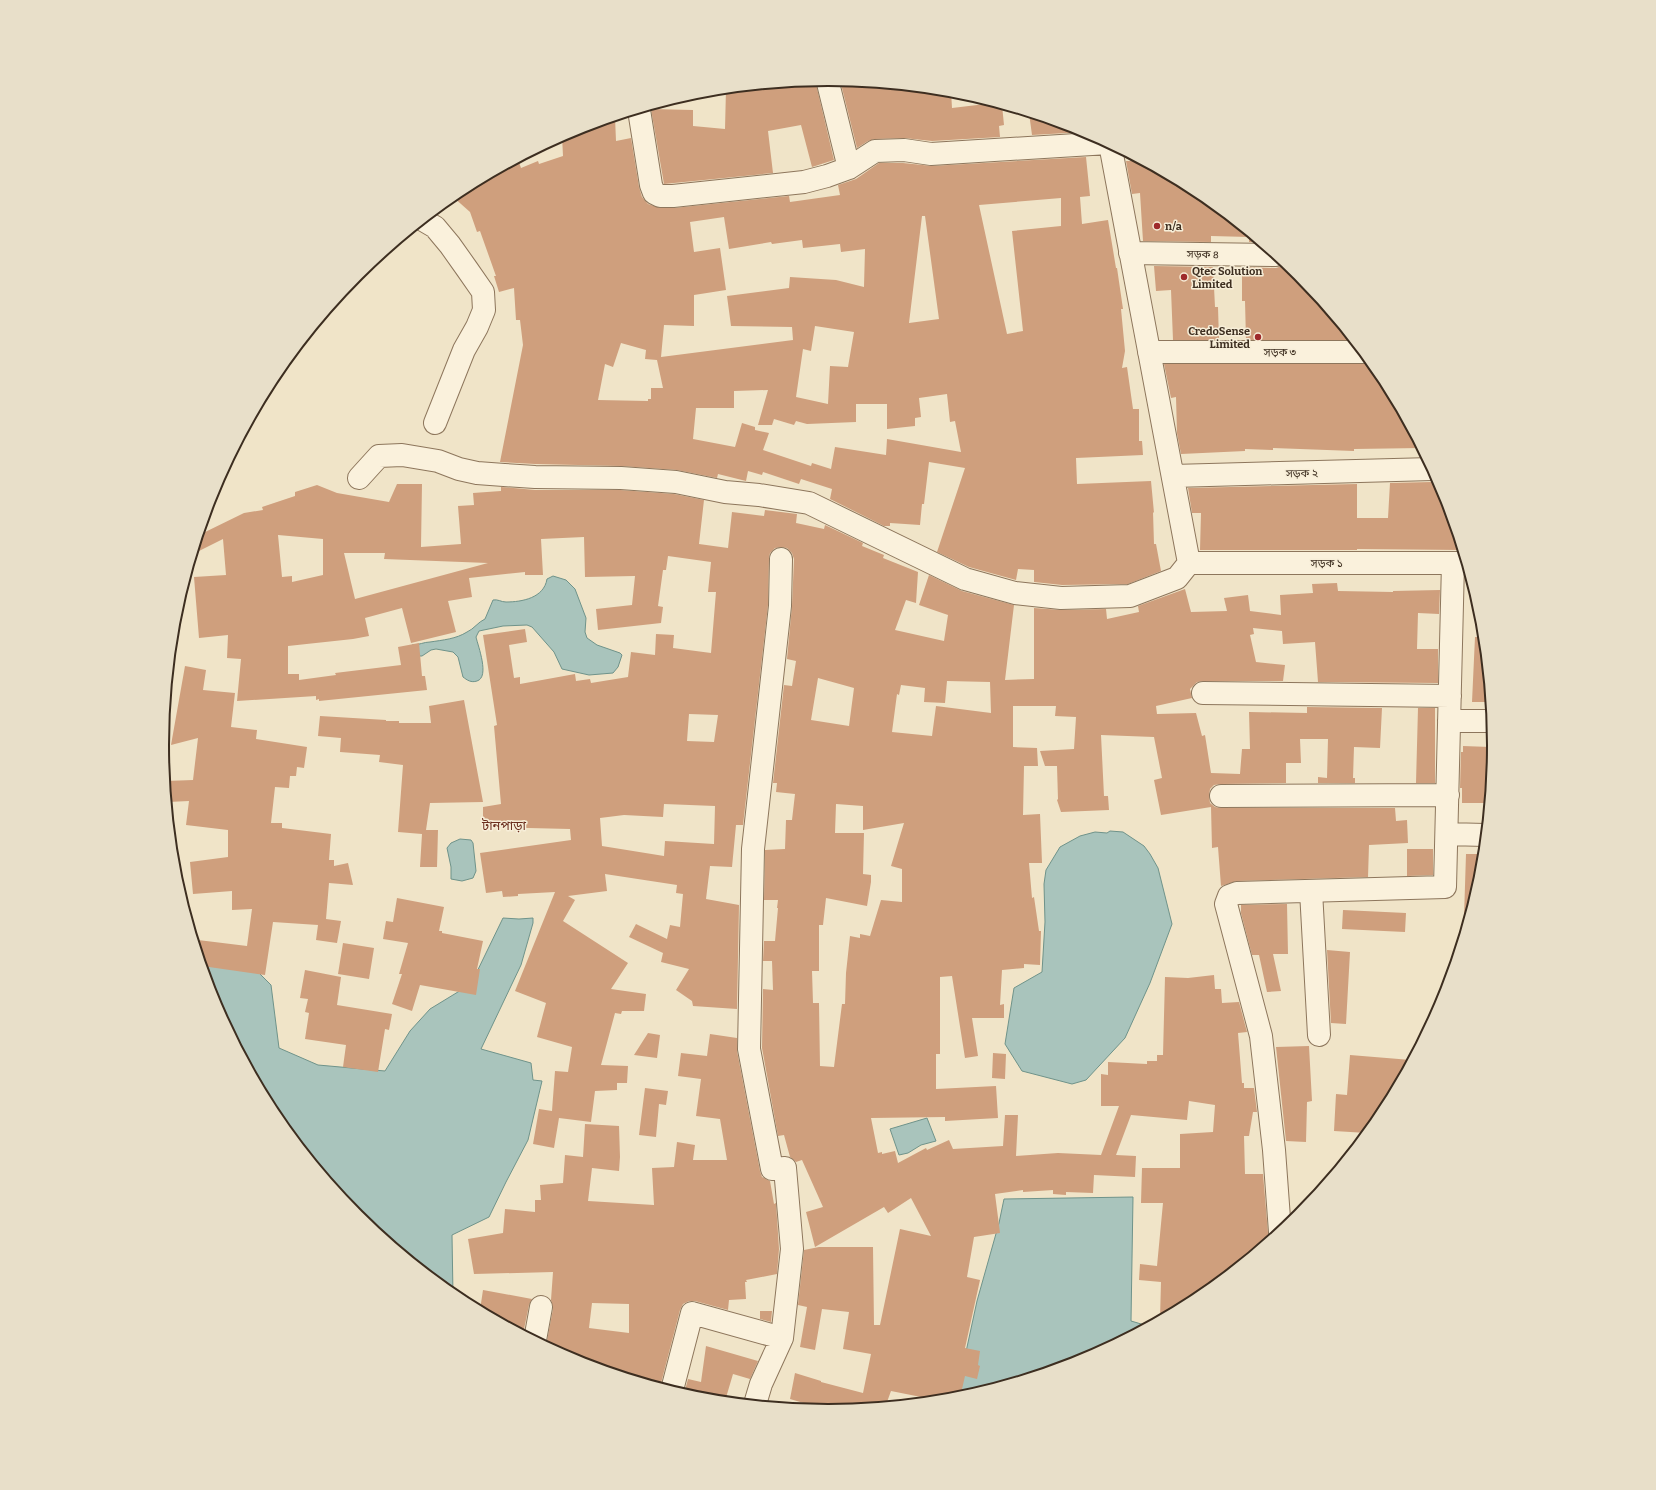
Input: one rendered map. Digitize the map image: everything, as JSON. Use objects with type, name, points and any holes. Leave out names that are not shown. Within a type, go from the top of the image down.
[{"type":"street","points":[[829,86],[849,168]]},
{"type":"street","points":[[640,114],[651,185],[654,193],[660,196],[673,196],[804,182],[849,168],[875,151],[904,150],[931,154],[1103,146]]},
{"type":"street","points":[[359,478],[379,456],[402,455],[438,461],[459,469],[477,473],[535,477],[621,478],[676,482],[724,492],[759,495],[809,503],[965,579],[1015,593],[1061,598],[1130,596],[1177,578],[1190,563],[1130,253],[1113,151]]},
{"type":"street","points":[[427,222],[435,227],[445,239],[483,292],[484,310],[477,327],[464,350],[435,423]]},
{"type":"street","name":"সড়ক ৪","points":[[1130,253],[1268,255]]},
{"type":"street","name":"সড়ক ৩","points":[[1149,352],[1357,352]]},
{"type":"street","name":"সড়ক ২","points":[[1173,476],[1426,469]]},
{"type":"street","points":[[756,1400],[761,1384],[782,1338],[792,1249],[785,1168],[772,1168],[748,1049],[753,849],[780,606],[781,559]]},
{"type":"street","name":"সড়ক ১","points":[[1190,563],[1459,563]]},
{"type":"street","points":[[1279,1225],[1274,1150],[1261,1036],[1226,904],[1229,896],[1237,893],[1445,887],[1450,696],[1459,563]]},
{"type":"street","points":[[1203,693],[1450,696]]},
{"type":"street","points":[[1449,721],[1486,720]]},
{"type":"street","points":[[1221,796],[1448,795]]},
{"type":"street","points":[[1447,834],[1480,835]]},
{"type":"street","points":[[1311,891],[1319,1035]]},
{"type":"street","points":[[536,1335],[541,1307]]},
{"type":"street","points":[[673,1385],[692,1313],[782,1338]]},
{"type":"water","points":[[553,576],[566,580],[575,589],[586,618],[585,632],[587,638],[597,645],[622,655],[618,667],[613,673],[589,675],[562,669],[554,652],[532,627],[527,625],[503,626],[479,631],[476,637],[481,654],[483,674],[481,678],[475,682],[463,677],[458,657],[453,652],[436,649],[431,650],[422,656],[417,656],[412,645],[449,639],[463,634],[485,619],[493,600],[512,602],[531,598],[542,591],[547,579]]},
{"type":"water","points":[[1110,831],[1123,832],[1144,846],[1150,854],[1158,868],[1172,924],[1150,983],[1125,1038],[1086,1080],[1072,1084],[1022,1071],[1005,1044],[1014,988],[1042,972],[1045,922],[1044,884],[1046,870],[1060,847],[1080,836],[1095,832],[1107,833]]},
{"type":"water","points":[[460,839],[471,840],[473,843],[476,871],[473,878],[462,881],[451,879],[451,867],[447,848],[451,843]]},
{"type":"water","points":[[503,918],[533,918],[533,923],[521,965],[481,1049],[531,1063],[533,1080],[542,1081],[528,1140],[489,1217],[452,1235],[453,1286],[427,1268],[393,1240],[362,1211],[333,1180],[305,1146],[280,1111],[257,1074],[219,997],[205,961],[255,969],[271,985],[279,1048],[318,1065],[385,1071],[410,1031],[430,1009],[471,984]]},
{"type":"water","points":[[927,1118],[936,1141],[921,1145],[908,1153],[899,1155],[890,1129]]},
{"type":"water","points":[[1133,1197],[1131,1321],[1142,1324],[1080,1354],[1040,1369],[999,1382],[958,1391],[977,1301],[999,1223],[1004,1199]]},
{"type":"building","points":[[816,86],[834,160],[812,167],[801,125],[768,131],[773,173],[664,184],[651,110],[693,110],[693,126],[725,129],[726,95],[785,87]]},
{"type":"building","points":[[842,86],[871,87],[951,98],[952,108],[982,104],[1002,109],[1004,125],[999,126],[1000,137],[932,141],[904,138],[875,139],[868,141],[857,148]]},
{"type":"building","points":[[1030,118],[1071,133],[1032,135]]},
{"type":"building","points":[[615,121],[616,141],[631,138],[642,197],[648,204],[660,208],[674,208],[789,196],[790,202],[840,195],[838,185],[856,179],[879,163],[903,163],[932,166],[1086,157],[1090,196],[1080,197],[1082,224],[1108,220],[1123,309],[1121,309],[1125,351],[1122,368],[1127,367],[1133,409],[1139,409],[1139,441],[1142,441],[1143,455],[1076,458],[1077,484],[1151,481],[1154,513],[1153,512],[1154,544],[1156,544],[1161,571],[1128,584],[1062,585],[1034,582],[1034,570],[1018,569],[1016,580],[969,567],[937,552],[965,468],[929,462],[920,525],[890,523],[890,526],[884,526],[830,499],[832,489],[801,479],[799,484],[763,472],[762,475],[748,471],[746,481],[718,474],[717,478],[677,470],[621,466],[500,462],[523,345],[520,320],[516,320],[514,288],[499,292],[494,276],[496,276],[480,231],[477,232],[470,212],[457,201],[499,174],[519,163],[521,168],[538,161],[539,164],[563,156],[562,142]],"holes":[[[1061,198],[1061,226],[1012,231],[1023,331],[1007,334],[979,205]],[[922,216],[925,216],[939,319],[909,323]],[[724,217],[729,249],[771,242],[772,244],[802,240],[803,248],[840,244],[841,252],[865,249],[864,287],[836,280],[790,277],[789,288],[727,296],[731,326],[792,327],[793,340],[661,357],[664,325],[694,326],[694,295],[726,290],[720,248],[694,252],[690,222]],[[815,326],[854,332],[848,367],[830,366],[828,404],[796,397],[803,349],[811,351]],[[621,343],[646,350],[645,359],[657,360],[663,388],[651,388],[651,399],[648,399],[648,401],[598,400],[605,364],[613,367]],[[768,390],[758,425],[772,425],[774,419],[794,425],[796,421],[807,424],[856,422],[856,404],[887,404],[887,429],[915,426],[915,418],[921,417],[919,398],[947,394],[950,422],[955,421],[961,452],[887,439],[886,455],[835,447],[831,469],[812,463],[811,466],[763,450],[769,433],[755,430],[755,427],[742,423],[735,447],[693,439],[696,408],[734,408],[734,391]]]},
{"type":"building","points":[[1126,161],[1133,161],[1158,174],[1194,197],[1247,237],[1211,236],[1211,242],[1143,241],[1140,193],[1132,194]]},
{"type":"building","points":[[1154,266],[1213,267],[1215,307],[1218,307],[1219,340],[1173,340],[1171,290],[1156,291]]},
{"type":"building","points":[[1281,266],[1294,279],[1323,310],[1348,340],[1246,340],[1245,301],[1242,301],[1242,267],[1276,268]]},
{"type":"building","points":[[1365,363],[1376,379],[1399,416],[1416,448],[1354,449],[1354,451],[1273,448],[1273,450],[1245,449],[1245,451],[1181,454],[1177,433],[1176,397],[1171,398],[1164,364]]},
{"type":"building","points":[[1432,482],[1457,550],[1200,550],[1201,513],[1192,513],[1188,488],[1357,484],[1357,518],[1388,518],[1390,483]]},
{"type":"building","points":[[397,484],[422,484],[421,547],[461,544],[458,506],[474,505],[473,493],[501,491],[501,487],[535,490],[620,490],[674,494],[704,500],[699,544],[728,548],[732,512],[764,516],[765,510],[797,514],[796,523],[824,529],[825,525],[863,543],[862,546],[884,555],[883,558],[918,572],[916,603],[906,600],[895,630],[944,641],[948,615],[919,605],[929,575],[962,591],[1014,605],[1005,680],[1034,679],[1034,608],[1061,610],[1106,609],[1107,619],[1139,612],[1138,606],[1185,589],[1191,612],[1227,611],[1224,598],[1248,595],[1250,611],[1281,615],[1280,595],[1313,593],[1312,584],[1337,583],[1338,591],[1393,592],[1440,590],[1439,614],[1418,613],[1417,649],[1438,649],[1438,683],[1318,682],[1315,642],[1283,644],[1282,631],[1253,628],[1254,634],[1250,635],[1256,662],[1285,665],[1283,681],[1197,682],[1190,689],[1192,698],[1156,706],[1157,714],[1196,713],[1202,736],[1205,735],[1211,773],[1240,774],[1242,749],[1250,749],[1249,712],[1307,713],[1307,707],[1382,708],[1380,748],[1354,747],[1353,778],[1355,778],[1355,783],[1318,783],[1318,777],[1327,778],[1328,739],[1300,739],[1301,763],[1286,763],[1286,783],[1214,785],[1210,789],[1209,796],[1210,803],[1215,807],[1221,808],[1395,808],[1396,821],[1407,820],[1408,843],[1369,845],[1368,877],[1237,881],[1221,886],[1218,847],[1212,848],[1211,807],[1161,815],[1154,780],[1162,778],[1154,737],[1101,735],[1104,796],[1108,796],[1109,810],[1061,812],[1057,800],[1057,766],[1045,766],[1040,751],[1074,749],[1076,717],[1055,716],[1056,706],[1013,706],[1013,747],[1037,748],[1038,766],[1024,766],[1023,815],[1040,814],[1042,863],[1029,863],[1032,898],[1034,897],[1039,931],[1041,931],[1040,965],[1024,964],[1024,968],[1002,970],[1000,1005],[1004,1004],[1004,1018],[972,1018],[978,1056],[965,1058],[952,976],[940,977],[940,1054],[936,1054],[936,1089],[996,1086],[998,1118],[945,1121],[945,1117],[871,1118],[878,1153],[882,1152],[882,1154],[895,1151],[898,1163],[926,1148],[927,1150],[949,1140],[953,1149],[1003,1146],[1005,1115],[1018,1115],[1016,1156],[1058,1153],[1101,1155],[1119,1106],[1101,1106],[1101,1074],[1108,1075],[1108,1062],[1147,1064],[1147,1061],[1157,1061],[1157,1055],[1163,1055],[1165,977],[1188,978],[1214,975],[1215,989],[1221,989],[1222,1003],[1239,1002],[1247,1032],[1238,1033],[1242,1083],[1244,1083],[1244,1088],[1254,1088],[1257,1112],[1253,1112],[1249,1136],[1244,1136],[1245,1174],[1263,1174],[1269,1235],[1229,1268],[1194,1293],[1160,1314],[1161,1282],[1139,1280],[1140,1264],[1157,1266],[1163,1203],[1141,1203],[1142,1168],[1180,1168],[1180,1134],[1213,1132],[1215,1105],[1189,1101],[1187,1120],[1131,1115],[1116,1155],[1136,1156],[1135,1177],[1094,1175],[1093,1193],[1066,1192],[1066,1195],[1053,1194],[1053,1190],[1023,1192],[1023,1190],[995,1194],[1000,1233],[974,1237],[967,1277],[980,1280],[965,1348],[980,1351],[978,1365],[980,1366],[977,1379],[965,1376],[962,1390],[921,1397],[891,1391],[887,1401],[871,1403],[805,1403],[790,1399],[795,1373],[821,1382],[863,1393],[871,1354],[843,1349],[849,1312],[822,1309],[815,1350],[800,1347],[807,1307],[798,1305],[804,1250],[819,1247],[873,1247],[874,1325],[880,1325],[900,1229],[931,1236],[911,1198],[888,1213],[884,1207],[815,1247],[806,1212],[823,1207],[802,1160],[796,1162],[790,1157],[784,1135],[778,1136],[762,1048],[763,989],[773,990],[772,961],[763,961],[764,941],[775,941],[778,908],[778,900],[764,900],[765,850],[785,849],[786,820],[792,820],[795,794],[776,792],[777,783],[773,783],[784,685],[792,686],[796,661],[787,659],[792,606],[794,559],[792,553],[787,548],[781,547],[775,548],[770,553],[768,605],[743,825],[736,825],[732,867],[710,866],[706,899],[739,905],[737,1009],[693,1006],[692,1001],[676,990],[689,969],[661,962],[663,953],[629,937],[636,924],[667,939],[670,925],[680,927],[683,894],[676,893],[677,885],[605,874],[607,891],[568,896],[575,900],[563,921],[628,963],[611,989],[646,994],[644,1011],[622,1011],[621,1014],[615,1013],[601,1065],[628,1066],[627,1083],[617,1083],[617,1090],[595,1091],[591,1122],[559,1118],[554,1148],[533,1144],[539,1109],[552,1111],[555,1071],[568,1072],[572,1047],[537,1037],[546,1003],[515,991],[555,892],[518,894],[518,896],[503,897],[502,891],[486,893],[480,853],[571,840],[570,829],[483,827],[483,807],[501,804],[494,726],[497,725],[483,635],[525,629],[527,642],[509,645],[514,678],[520,677],[520,684],[575,674],[576,681],[590,679],[591,683],[628,677],[631,652],[655,655],[656,634],[674,635],[673,648],[711,653],[716,592],[708,592],[711,562],[668,556],[666,570],[663,570],[658,606],[663,607],[661,623],[598,630],[596,609],[632,605],[635,576],[585,577],[584,537],[541,539],[543,575],[525,575],[525,572],[469,578],[472,597],[448,601],[456,632],[411,643],[402,608],[365,618],[369,636],[288,646],[288,674],[299,674],[299,680],[336,675],[335,673],[401,665],[398,647],[419,643],[422,676],[425,676],[427,690],[319,701],[319,699],[316,700],[316,696],[237,701],[241,659],[227,658],[228,635],[199,638],[194,577],[226,575],[223,539],[198,551],[204,532],[244,513],[263,510],[262,507],[295,496],[295,492],[317,485],[337,493],[389,502]],"holes":[[[278,535],[323,539],[323,575],[292,582],[292,576],[282,577]],[[344,553],[385,553],[384,559],[488,563],[355,599]],[[818,678],[854,688],[849,726],[811,720]],[[947,681],[990,682],[991,713],[936,706],[932,736],[892,732],[897,694],[899,695],[901,685],[925,688],[924,702],[945,703]],[[689,714],[718,715],[714,742],[687,741]],[[664,804],[715,806],[714,844],[665,841],[664,856],[602,846],[600,818],[624,815],[663,817]],[[836,804],[863,806],[863,830],[904,823],[891,866],[902,869],[902,902],[881,900],[870,936],[860,934],[860,938],[850,936],[846,973],[845,1004],[842,1004],[834,1067],[820,1066],[819,1003],[813,1003],[812,971],[819,971],[819,925],[823,925],[826,898],[867,906],[871,882],[871,875],[863,874],[864,833],[835,833]]]},
{"type":"building","points":[[1475,637],[1477,637],[1486,702],[1472,702]]},
{"type":"building","points":[[185,666],[206,670],[203,690],[235,693],[231,727],[257,730],[256,739],[307,747],[304,768],[297,767],[296,776],[290,776],[289,788],[275,787],[271,823],[282,823],[282,828],[331,834],[329,860],[334,860],[334,866],[348,863],[353,885],[329,883],[326,919],[341,921],[337,943],[316,940],[318,925],[273,922],[265,975],[208,967],[199,940],[247,946],[252,909],[232,910],[232,891],[193,894],[190,862],[228,857],[228,830],[186,825],[189,801],[172,802],[170,781],[193,780],[198,738],[171,745]]},
{"type":"building","points":[[464,700],[483,802],[430,803],[426,830],[438,830],[437,867],[420,867],[422,834],[398,832],[403,765],[379,762],[380,755],[340,752],[341,738],[318,736],[320,716],[399,721],[399,723],[431,723],[429,706]]},
{"type":"building","points":[[1418,708],[1435,708],[1435,783],[1416,783]]},
{"type":"building","points":[[1463,746],[1487,747],[1484,803],[1462,803],[1462,788],[1460,788],[1461,752],[1463,752]]},
{"type":"building","points":[[1407,849],[1433,849],[1433,875],[1407,876]]},
{"type":"building","points":[[1466,854],[1477,854],[1474,874],[1464,917]]},
{"type":"building","points":[[397,898],[444,907],[439,931],[442,931],[442,933],[483,941],[477,969],[480,969],[476,995],[420,985],[412,1011],[392,1004],[402,974],[399,974],[408,943],[383,939],[386,921],[393,922]]},
{"type":"building","points":[[1287,904],[1288,954],[1273,954],[1281,991],[1267,992],[1259,955],[1252,955],[1241,913],[1241,905]]},
{"type":"building","points":[[1343,910],[1406,913],[1405,932],[1342,929]]},
{"type":"building","points":[[343,943],[374,948],[369,979],[338,974]]},
{"type":"building","points":[[1327,950],[1350,952],[1346,1024],[1331,1023]]},
{"type":"building","points":[[305,970],[341,977],[337,1005],[392,1014],[389,1030],[385,1029],[378,1072],[343,1067],[346,1045],[305,1039],[309,1013],[305,1012],[308,999],[300,998]]},
{"type":"building","points":[[648,1033],[660,1035],[657,1058],[634,1055]]},
{"type":"building","points":[[710,1034],[737,1038],[737,1051],[760,1171],[762,1177],[770,1181],[774,1204],[776,1203],[779,1249],[777,1274],[746,1280],[746,1299],[729,1300],[728,1310],[695,1301],[689,1301],[683,1304],[680,1310],[661,1383],[616,1369],[576,1354],[547,1341],[553,1309],[551,1300],[553,1272],[474,1274],[468,1239],[503,1233],[505,1209],[535,1212],[535,1200],[541,1200],[540,1185],[563,1183],[565,1155],[583,1157],[585,1124],[619,1126],[619,1171],[592,1168],[588,1201],[654,1205],[652,1168],[674,1167],[677,1142],[695,1145],[693,1160],[727,1160],[720,1119],[696,1116],[701,1079],[678,1076],[681,1053],[707,1056]],"holes":[[[592,1303],[629,1304],[629,1333],[589,1328]]]},
{"type":"building","points":[[1309,1046],[1312,1101],[1307,1102],[1306,1142],[1286,1141],[1276,1047]]},
{"type":"building","points":[[993,1053],[1006,1054],[1005,1079],[992,1078]]},
{"type":"building","points":[[1350,1055],[1407,1060],[1399,1075],[1361,1133],[1334,1131],[1336,1094],[1347,1095]]},
{"type":"building","points":[[645,1088],[668,1091],[666,1105],[659,1104],[656,1137],[639,1135]]},
{"type":"building","points":[[483,1290],[532,1299],[529,1305],[524,1329],[481,1305]]},
{"type":"building","points":[[760,1311],[772,1311],[771,1322],[760,1319]]},
{"type":"building","points":[[706,1346],[758,1361],[750,1379],[733,1374],[727,1395],[686,1388],[688,1379],[701,1382]]},
{"type":"place","name":"n/a","points":[[1157,226]]},
{"type":"place","name":"Qtec Solution Limited","points":[[1184,277]]},
{"type":"place","name":"CredoSense Limited","points":[[1258,337]]},
{"type":"district","name":"টানপাড়া","points":[[504,825]]}]
